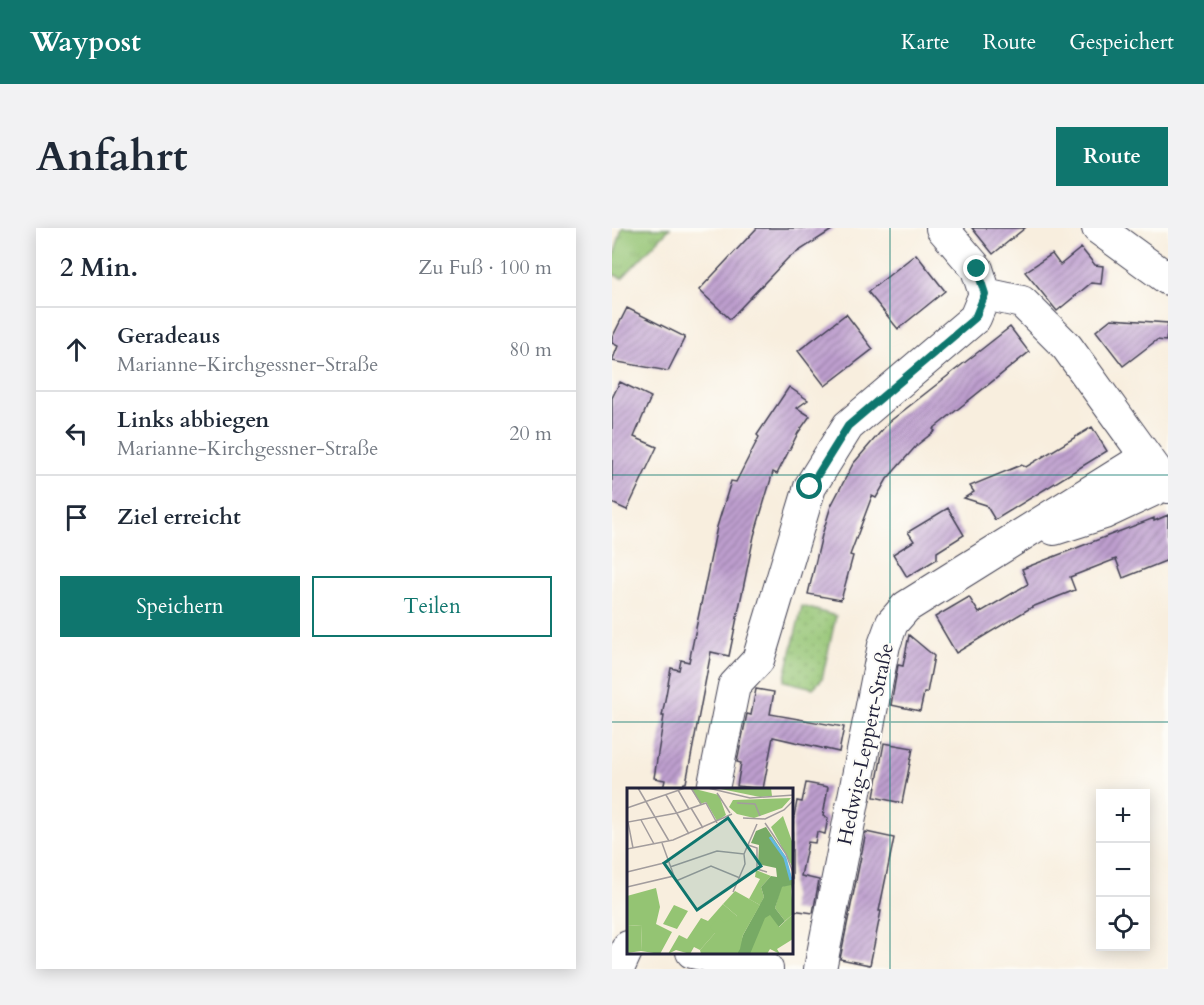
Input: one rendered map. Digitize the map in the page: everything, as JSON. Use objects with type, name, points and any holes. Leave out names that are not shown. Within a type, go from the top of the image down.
[{"type":"street","points":[[713,788],[734,686],[758,660],[810,487],[848,426],[975,318],[985,294],[977,269],[942,228]]},
{"type":"street","points":[[1098,228],[1168,279]]},
{"type":"street","name":"Hedwig-Leppert-Straße","points":[[985,294],[1022,302],[1067,347],[1167,485],[1104,513],[1008,544]]},
{"type":"street","name":"Hedwig-Leppert-Straße","points":[[820,969],[885,645],[892,623],[906,607],[1146,457]]},
{"type":"street","points":[[612,932],[627,937]]},
{"type":"street","points":[[618,969],[627,949]]},
{"type":"street","points":[[701,954],[766,969]]},
{"type":"green space","points":[[622,228],[670,228],[622,278],[612,274],[612,263]]},
{"type":"green space","points":[[802,606],[836,616],[822,679],[813,688],[784,681]]},
{"type":"building","points":[[757,228],[835,228],[788,258],[730,319],[699,290]]},
{"type":"building","points":[[972,228],[1025,228],[993,254]]},
{"type":"building","points":[[1081,248],[1095,265],[1103,266],[1101,284],[1091,283],[1057,311],[1025,272],[1052,254],[1060,265]]},
{"type":"building","points":[[916,254],[945,291],[898,329],[868,292]]},
{"type":"building","points":[[627,308],[685,337],[668,371],[612,361],[618,346],[612,343],[612,338]]},
{"type":"building","points":[[846,314],[873,349],[825,386],[798,351]]},
{"type":"building","points":[[1111,319],[1168,323],[1166,341],[1157,340],[1123,366],[1096,331]]},
{"type":"building","points":[[1010,327],[1029,352],[933,429],[935,431],[917,445],[887,479],[876,498],[872,496],[850,555],[853,556],[841,600],[808,594],[831,506],[853,464],[889,422]]},
{"type":"building","points":[[620,382],[651,397],[634,437],[657,447],[627,510],[612,503],[612,398]]},
{"type":"building","points":[[789,387],[808,400],[797,408],[810,416],[798,433],[777,474],[773,472],[754,536],[729,656],[711,652],[686,783],[682,788],[663,788],[665,780],[654,778],[671,668],[679,670],[681,660],[689,662],[717,527],[731,481],[736,482],[759,437],[757,435]]},
{"type":"building","points":[[1092,427],[1107,451],[995,520],[986,505],[964,498],[974,492],[970,486],[1021,465],[1026,467]]},
{"type":"building","points":[[948,508],[964,535],[937,552],[937,559],[907,577],[893,554],[914,541],[908,532]]},
{"type":"building","points":[[1168,515],[1168,560],[1123,578],[1116,559],[1070,577],[1075,590],[1032,607],[956,653],[935,617],[969,597],[979,613],[1028,584],[1022,569],[1154,518],[1154,521]]},
{"type":"building","points":[[909,635],[934,656],[927,693],[924,693],[920,711],[891,705],[898,665],[903,666]]},
{"type":"building","points":[[756,689],[774,692],[770,714],[844,727],[839,752],[773,737],[763,788],[737,786],[741,763],[737,762],[747,714],[751,715]]},
{"type":"building","points":[[884,743],[913,748],[902,803],[874,797]]},
{"type":"building","points":[[806,783],[828,787],[823,816],[828,818],[825,834],[817,832],[815,843],[808,842],[801,876],[819,880],[813,913],[794,910],[794,816],[797,801],[802,802]]},
{"type":"building","points":[[866,832],[894,838],[870,965],[840,959]]},
{"type":"route","points":[[810,487],[848,426],[975,318],[985,294],[977,269]]}]
